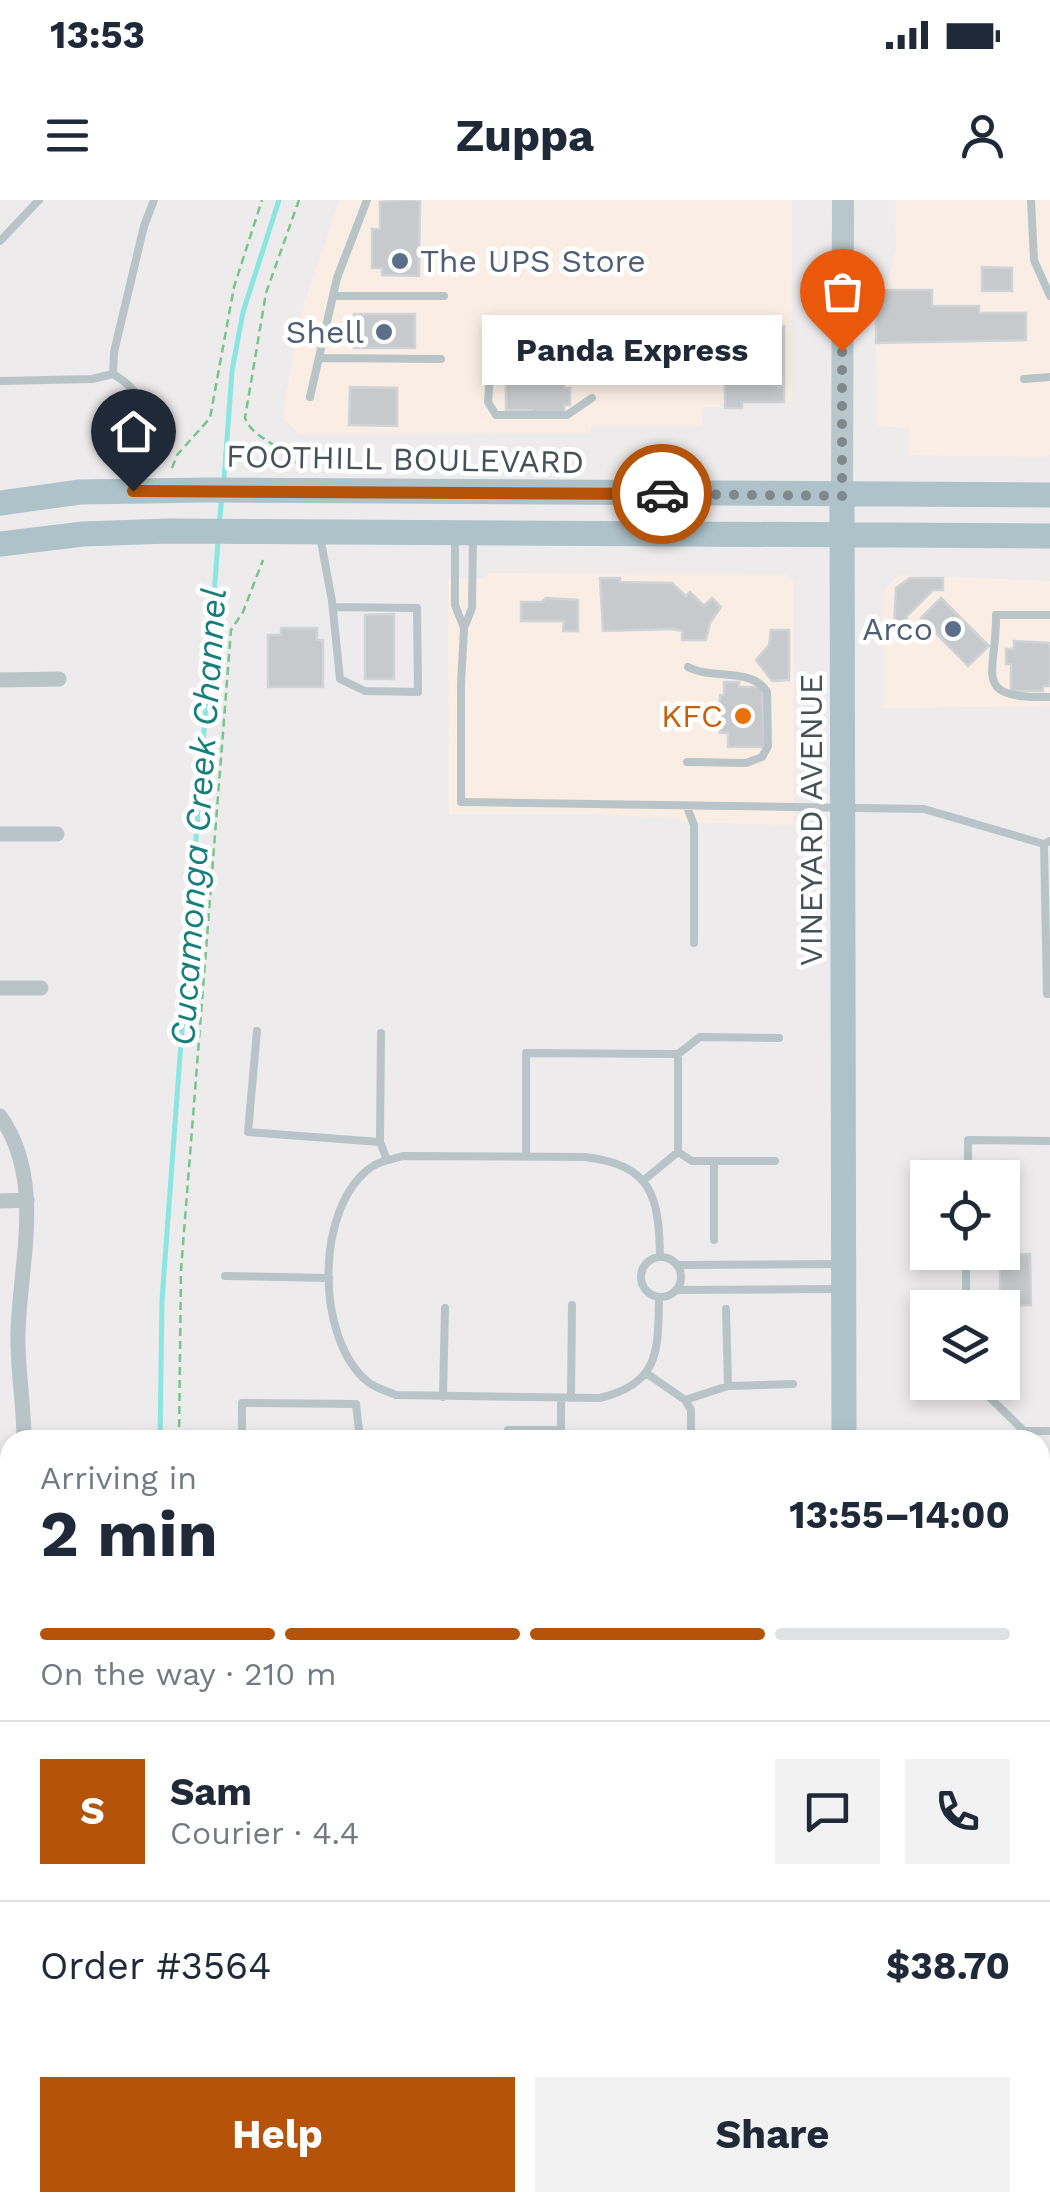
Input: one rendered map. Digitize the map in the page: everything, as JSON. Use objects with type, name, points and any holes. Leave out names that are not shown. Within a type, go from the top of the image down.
[{"type":"main road","name":"VINEYARD AVENUE","points":[[843,200],[844,1430]]},
{"type":"main road","name":"FOOTHILL BOULEVARD","points":[[0,503],[80,492],[207,490],[1050,496]]},
{"type":"main road","points":[[0,544],[84,534],[207,531],[1050,536]]},
{"type":"street","points":[[0,680],[59,679]]},
{"type":"street","points":[[0,834],[56,834]]},
{"type":"street","points":[[0,988],[40,988]]},
{"type":"street","points":[[0,1116],[18,1148],[27,1200],[18,1354],[23,1430]]},
{"type":"street","points":[[0,1200],[27,1200]]},
{"type":"street","points":[[0,1354],[18,1354]]},
{"type":"lane","points":[[0,241],[39,200]]},
{"type":"lane","points":[[113,374],[114,352],[144,226],[154,200]]},
{"type":"lane","points":[[310,397],[337,278],[367,200]]},
{"type":"lane","points":[[1031,200],[1034,260],[1049,298]]},
{"type":"lane","points":[[334,296],[444,296]]},
{"type":"lane","points":[[492,348],[488,402],[496,415],[567,416],[592,398]]},
{"type":"lane","points":[[321,358],[441,359]]},
{"type":"lane","points":[[0,381],[92,379],[113,374],[134,389],[142,407],[133,454],[133,491]]},
{"type":"lane","points":[[1024,379],[1050,377]]},
{"type":"lane","points":[[320,532],[340,678],[365,691],[418,692],[417,608],[333,607]]},
{"type":"lane","points":[[464,534],[455,604],[464,628]]},
{"type":"lane","points":[[464,534],[472,608],[464,628],[461,802],[924,809],[1047,843],[1050,994]]},
{"type":"lane","points":[[1050,616],[996,615],[991,660],[991,678],[1004,694],[1017,698],[1050,697]]},
{"type":"lane","points":[[687,762],[746,763],[762,757],[768,746],[764,686],[750,678],[701,674],[688,667]]},
{"type":"lane","points":[[686,806],[694,825],[694,943]]},
{"type":"lane","points":[[257,1030],[248,1132],[380,1142]]},
{"type":"lane","points":[[381,1033],[380,1142],[387,1160]]},
{"type":"lane","points":[[526,1156],[526,1054],[678,1054],[700,1037],[779,1038]]},
{"type":"lane","points":[[678,1054],[678,1152]]},
{"type":"lane","points":[[968,1160],[968,1140],[1050,1141]]},
{"type":"lane","points":[[678,1152],[692,1161],[774,1160]]},
{"type":"lane","points":[[644,1180],[678,1152]]},
{"type":"lane","points":[[660,1257],[654,1198],[632,1169],[609,1160],[526,1156],[402,1156],[372,1166],[352,1189],[335,1224],[328,1252],[336,1330],[350,1360],[369,1384],[396,1394],[566,1398],[618,1394],[636,1384],[654,1362],[659,1343],[660,1298]]},
{"type":"lane","points":[[714,1161],[714,1240]]},
{"type":"lane","points":[[660,1257],[677,1265],[844,1277]]},
{"type":"lane","points":[[660,1257],[644,1266],[641,1277],[648,1293],[660,1298],[677,1290],[844,1277]]},
{"type":"lane","points":[[677,1265],[681,1275],[677,1290]]},
{"type":"lane","points":[[225,1276],[329,1278]]},
{"type":"lane","points":[[562,1430],[572,1305]]},
{"type":"lane","points":[[444,1397],[445,1308]]},
{"type":"lane","points":[[726,1309],[728,1386]]},
{"type":"lane","points":[[646,1374],[685,1400],[691,1410],[691,1430]]},
{"type":"lane","points":[[359,1430],[356,1404],[369,1384]]},
{"type":"lane","points":[[685,1400],[728,1386],[793,1384]]},
{"type":"lane","points":[[992,1400],[1023,1430]]},
{"type":"lane","points":[[242,1430],[242,1403],[356,1404]]},
{"type":"path","points":[[172,473],[176,455],[210,418],[234,287],[262,200]]},
{"type":"path","points":[[295,462],[287,452],[250,430],[245,418],[266,293],[299,200]]},
{"type":"path","points":[[180,1430],[182,1270],[231,630],[243,612],[263,560]]},
{"type":"shaded area","points":[[340,200],[792,200],[792,402],[742,402],[742,408],[725,408],[725,403],[720,407],[703,407],[702,426],[591,426],[590,433],[300,434],[284,420],[285,401],[304,303]]},
{"type":"shaded area","points":[[895,200],[1050,200],[1050,454],[1046,457],[909,455],[909,428],[877,426],[876,290],[878,284],[888,284],[896,249]]},
{"type":"shaded area","points":[[490,573],[788,575],[794,583],[794,825],[587,814],[449,814],[448,578],[483,578]]},
{"type":"shaded area","points":[[898,575],[1050,581],[1050,706],[883,708],[883,592]]},
{"type":"building","points":[[420,200],[419,276],[382,275],[382,268],[372,268],[372,229],[380,229],[380,202]]},
{"type":"building","points":[[982,267],[1012,268],[1012,291],[982,291]]},
{"type":"building","points":[[876,290],[932,290],[932,306],[979,306],[979,313],[1026,313],[1026,340],[876,343]]},
{"type":"building","points":[[354,314],[415,314],[415,348],[354,348]]},
{"type":"building","points":[[725,322],[784,326],[784,402],[742,402],[742,408],[725,408]]},
{"type":"building","points":[[539,376],[557,376],[557,381],[564,381],[564,388],[570,388],[570,405],[564,405],[564,413],[532,415],[532,410],[506,410],[506,383],[539,383]]},
{"type":"building","points":[[350,387],[397,388],[397,426],[349,425]]},
{"type":"building","points":[[600,578],[672,583],[686,596],[690,592],[704,606],[712,598],[721,607],[710,623],[706,640],[682,640],[682,631],[672,629],[603,631]]},
{"type":"building","points":[[910,578],[943,578],[943,590],[933,590],[907,616],[907,627],[894,627],[896,588]]},
{"type":"building","points":[[546,598],[578,600],[578,631],[563,631],[564,621],[521,621],[521,602],[542,602]]},
{"type":"building","points":[[941,598],[989,646],[968,666],[921,618]]},
{"type":"building","points":[[394,614],[394,679],[365,679],[365,615]]},
{"type":"building","points":[[281,628],[317,628],[317,640],[323,640],[323,687],[268,687],[268,635],[281,635]]},
{"type":"building","points":[[771,630],[789,630],[789,680],[772,681],[756,660],[769,645]]},
{"type":"building","points":[[1014,641],[1050,643],[1050,686],[1043,686],[1043,691],[1011,691],[1011,664],[1006,664],[1006,649],[1014,649]]},
{"type":"building","name":"KFC","points":[[724,682],[739,682],[739,687],[762,687],[765,747],[728,747],[728,733],[720,733]]},
{"type":"building","points":[[1020,1254],[1030,1254],[1031,1305],[1020,1305],[1020,1290],[1000,1290],[1000,1270],[1020,1270]]},
{"type":"waterway","name":"Cucamonga Creek Channel","points":[[224,480],[232,371],[243,312],[279,200]]},
{"type":"waterway","name":"Cucamonga Creek Channel","points":[[219,525],[222,496]]},
{"type":"waterway","name":"Cucamonga Creek Channel","points":[[160,1430],[162,1300],[218,541]]},
{"type":"way so far","points":[[662,494],[842,496],[842,351]]},
{"type":"place","name":"The UPS Store","points":[[400,261]]},
{"type":"place","name":"Shell","points":[[384,332]]},
{"type":"place","name":"Panda Express","points":[[842,351]]},
{"type":"place","name":"Arco","points":[[953,629]]},
{"type":"place","name":"KFC","points":[[743,716]]},
{"type":"route","points":[[133,491],[662,494]]}]
